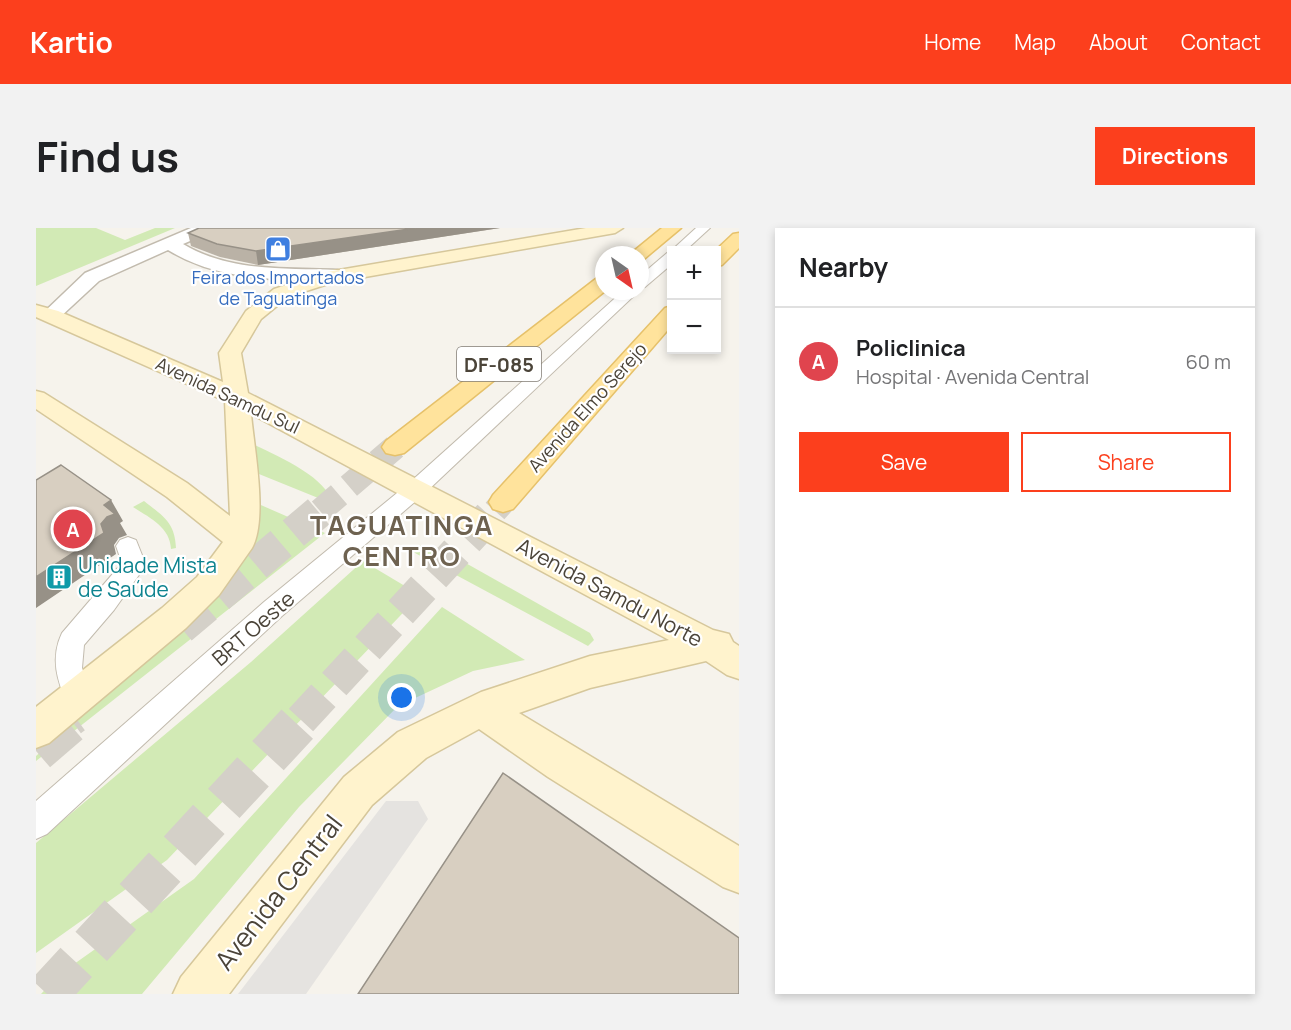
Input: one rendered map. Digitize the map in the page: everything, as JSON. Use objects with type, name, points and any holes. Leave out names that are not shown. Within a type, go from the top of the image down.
[{"type":"main road","points":[[36,730],[174,618],[208,586],[242,540],[245,517],[237,397],[230,354],[253,315],[281,293],[337,276],[615,228]]},
{"type":"main road","points":[[649,247],[673,228]]},
{"type":"main road","points":[[721,257],[739,238]]},
{"type":"main road","name":"DF-085","points":[[395,447],[595,289]]},
{"type":"main road","name":"Avenida Samdu Sul","points":[[41,315],[237,397],[416,489]]},
{"type":"main road","name":"Avenida Elmo Serejo","points":[[503,502],[667,318]]},
{"type":"main road","points":[[36,398],[177,490],[242,540]]},
{"type":"main road","name":"Avenida Samdu Norte","points":[[416,489],[723,643],[739,664]]},
{"type":"main road","name":"Avenida Central","points":[[198,994],[358,791],[412,746],[480,709],[590,672],[723,643]]},
{"type":"main road","points":[[480,709],[562,763],[739,871]]},
{"type":"street","points":[[41,315],[92,277],[205,228]]},
{"type":"street","points":[[177,240],[173,246],[193,257],[240,270],[337,276]]},
{"type":"lane","points":[[683,246],[704,228]]},
{"type":"lane","points":[[649,276],[667,260]]},
{"type":"lane","name":"BRT Oeste","points":[[36,823],[273,609],[416,489],[622,300]]},
{"type":"lane","points":[[78,696],[68,668],[71,641],[105,603],[134,565],[128,546]]},
{"type":"green space","points":[[36,228],[96,228],[125,240],[155,228],[175,228],[36,286]]},
{"type":"green space","points":[[242,439],[280,457],[308,474],[328,493],[333,504],[244,468]]},
{"type":"green space","points":[[247,499],[325,533],[36,761],[36,756],[212,599]]},
{"type":"green space","points":[[144,501],[167,520],[173,532],[176,548],[171,549],[167,535],[158,524],[133,507]]},
{"type":"green space","points":[[423,545],[439,548],[590,633],[594,640],[588,646],[402,546]]},
{"type":"green space","points":[[363,561],[420,595],[167,860],[36,953],[36,843],[251,662]]},
{"type":"green space","points":[[442,607],[525,660],[473,671],[398,706],[299,807],[142,994],[41,994],[60,974],[194,879]]},
{"type":"shaded area","points":[[386,801],[418,801],[428,819],[306,994],[238,994]]},
{"type":"building","points":[[199,228],[416,228],[256,251],[217,244],[188,233]]},
{"type":"building","points":[[61,465],[111,500],[104,505],[115,514],[107,517],[101,524],[104,533],[36,577],[36,480]]},
{"type":"building","points":[[503,773],[739,938],[739,994],[358,994]]},
{"type":"tunnel","points":[[320,511],[395,447]]},
{"type":"tunnel","points":[[495,511],[503,502]]},
{"type":"tunnel","points":[[181,628],[322,509]]},
{"type":"tunnel","points":[[301,720],[496,509]]},
{"type":"tunnel","points":[[71,720],[75,717]]},
{"type":"tunnel","points":[[36,751],[73,719]]},
{"type":"tunnel","points":[[47,994],[302,719]]},
{"type":"place","name":"Feira dos Importados de Taguatinga","points":[[278,249]]},
{"type":"place","name":"Policlinica","points":[[73,529]]},
{"type":"place","name":"Unidade Mista de Saúde","points":[[59,577]]},
{"type":"district","name":"TAGUATINGA CENTRO","points":[[402,540]]}]
